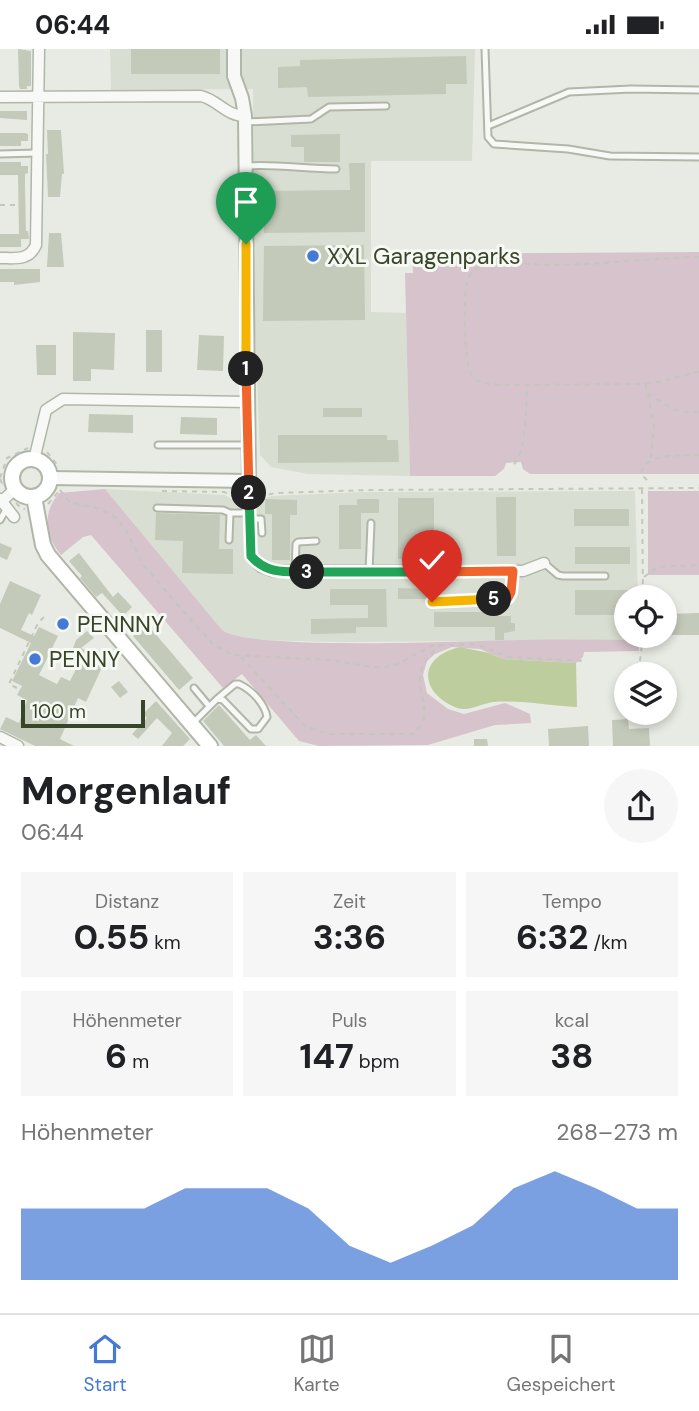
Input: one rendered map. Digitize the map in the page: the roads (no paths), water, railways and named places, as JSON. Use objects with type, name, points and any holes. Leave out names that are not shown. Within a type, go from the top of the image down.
[{"type":"main road","points":[[35,454],[56,482],[35,502],[24,496],[7,499],[12,478],[3,473],[35,454]]},
{"type":"main road","points":[[35,502],[43,545],[48,555],[196,734],[210,746]]},
{"type":"street","points":[[0,258],[25,257],[32,253],[36,245],[39,49]]},
{"type":"street","points":[[234,49],[234,76],[245,119],[249,549],[255,560],[261,567],[272,571],[295,572],[523,571],[544,563]]},
{"type":"street","points":[[0,97],[201,96],[212,99],[229,114],[245,119]]},
{"type":"street","points":[[35,454],[46,410],[63,399],[247,402]]},
{"type":"street","points":[[56,482],[248,481]]},
{"type":"street","points":[[7,499],[14,517]]},
{"type":"street","points":[[0,737],[18,746]]},
{"type":"lane","points":[[485,49],[489,139],[500,145],[568,149],[610,156],[699,157]]},
{"type":"lane","points":[[488,126],[569,92],[699,90]]},
{"type":"lane","points":[[245,119],[311,119],[328,107],[386,106]]},
{"type":"lane","points":[[0,154],[36,153]]},
{"type":"lane","points":[[246,166],[284,165],[304,169],[336,169]]},
{"type":"lane","points":[[158,445],[248,445]]},
{"type":"lane","points":[[0,520],[7,499]]},
{"type":"lane","points":[[157,508],[223,510],[249,516],[261,519],[262,533]]},
{"type":"lane","points":[[229,540],[230,513]]},
{"type":"lane","points":[[369,572],[371,523]]},
{"type":"lane","points":[[295,572],[296,544],[316,541]]},
{"type":"lane","points":[[544,563],[563,576],[606,576]]},
{"type":"lane","points":[[432,602],[508,598],[513,571]]},
{"type":"lane","points":[[196,734],[209,706],[217,699],[235,684],[239,684],[259,701],[267,717],[258,729],[251,729],[223,699],[217,699]]},
{"type":"lane","points":[[194,688],[209,706]]},
{"type":"place","name":"XXL Garagenparks","points":[[313,256]]},
{"type":"place","name":"PENNNY","points":[[63,624]]},
{"type":"place","name":"PENNY","points":[[35,659]]}]
